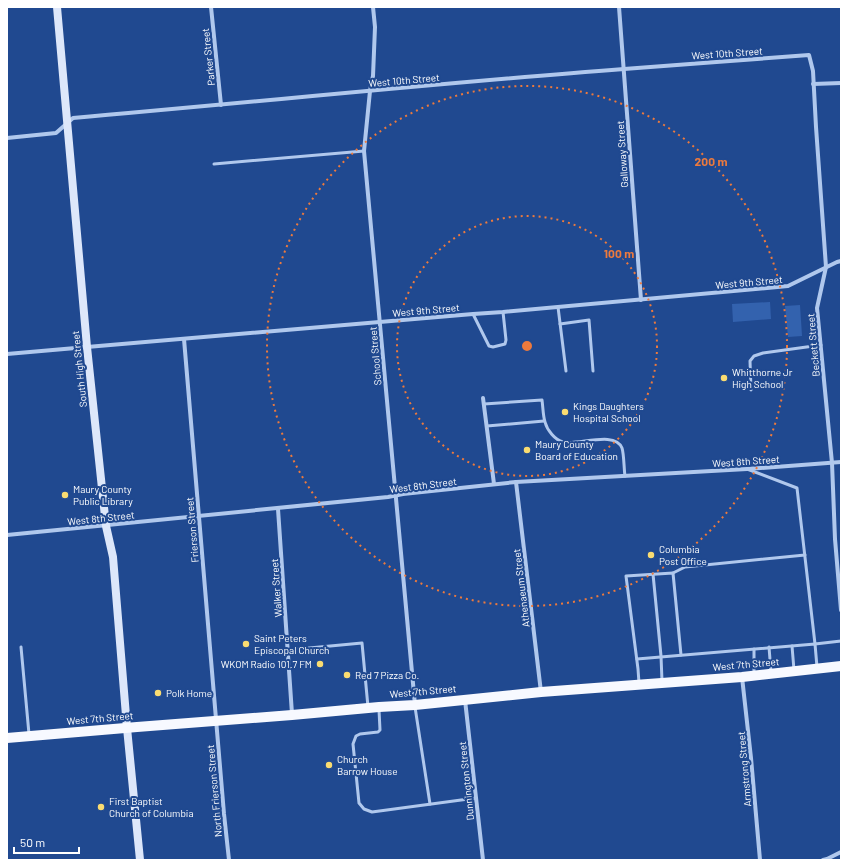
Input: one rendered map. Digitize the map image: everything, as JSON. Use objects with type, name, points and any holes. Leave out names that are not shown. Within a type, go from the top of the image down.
[{"type":"main road","name":"West 7th Street","points":[[7,738],[374,707],[415,705],[541,692],[754,676],[841,666]]},
{"type":"street","name":"South High Street","points":[[57,7],[87,348],[106,526],[113,557],[127,728],[140,860]]},
{"type":"street","name":"Parker Street","points":[[211,7],[221,105]]},
{"type":"street","name":"School Street","points":[[374,7],[373,69],[364,151],[415,705]]},
{"type":"street","name":"Galloway Street","points":[[619,7],[641,300]]},
{"type":"street","name":"West 10th Street","points":[[7,138],[56,133],[73,118],[623,69],[809,55]]},
{"type":"street","name":"Beckett Street","points":[[809,55],[813,70],[826,267],[817,308],[832,463],[835,539],[841,610]]},
{"type":"street","points":[[813,84],[841,83]]},
{"type":"street","name":"West 9th Street","points":[[7,354],[788,286],[841,261]]},
{"type":"street","name":"Frierson Street","points":[[184,339],[216,720]]},
{"type":"street","points":[[483,398],[494,484]]},
{"type":"street","name":"West 8th Street","points":[[7,535],[278,509],[516,482],[747,469],[841,462]]},
{"type":"street","name":"Athenaeum Street","points":[[516,482],[541,692]]},
{"type":"street","name":"Walker Street","points":[[278,509],[292,715]]},
{"type":"street","points":[[835,539],[841,534]]},
{"type":"street","name":"Armstrong Street","points":[[742,677],[760,860]]},
{"type":"street","name":"Dunnington Street","points":[[465,700],[483,860]]},
{"type":"street","name":"North Frierson Street","points":[[216,720],[229,860]]},
{"type":"street","points":[[823,860],[841,852]]},
{"type":"lane","points":[[214,164],[364,151]]},
{"type":"lane","points":[[558,307],[566,371]]},
{"type":"lane","points":[[473,314],[489,346],[493,347],[505,344],[506,340],[502,312]]},
{"type":"lane","points":[[560,324],[589,320],[594,370]]},
{"type":"lane","points":[[751,390],[750,361],[754,356],[763,353],[821,345]]},
{"type":"lane","points":[[484,404],[542,400],[544,421],[550,432],[564,443],[609,439],[617,442],[622,448],[625,476]]},
{"type":"lane","points":[[487,426],[544,421]]},
{"type":"lane","points":[[747,469],[797,488],[817,668]]},
{"type":"lane","points":[[639,684],[626,576],[673,573],[685,567],[805,555]]},
{"type":"lane","points":[[673,573],[681,655]]},
{"type":"lane","points":[[653,574],[661,656],[662,683]]},
{"type":"lane","points":[[637,659],[841,641]]},
{"type":"lane","points":[[288,650],[362,643],[374,707],[380,730],[378,732],[360,734],[356,736],[353,744],[359,803],[364,809],[372,812],[476,798]]},
{"type":"lane","points":[[792,646],[794,671]]},
{"type":"lane","points":[[21,647],[29,736]]},
{"type":"lane","points":[[769,647],[771,674]]},
{"type":"lane","points":[[754,649],[754,676]]},
{"type":"lane","points":[[415,705],[430,804]]},
{"type":"shaded area","points":[[770,302],[771,319],[733,322],[732,304]]},
{"type":"shaded area","points":[[800,305],[802,336],[788,337],[785,306]]},
{"type":"place","name":"Whitthorne Jr High School","points":[[724,378]]},
{"type":"place","name":"Kings Daughters Hospital School","points":[[565,412]]},
{"type":"place","name":"Maury County Board of Education","points":[[527,450]]},
{"type":"place","name":"Maury County Public Library","points":[[65,495]]},
{"type":"place","name":"Columbia Post Office","points":[[651,555]]},
{"type":"place","name":"Saint Peters Episcopal Church","points":[[246,644]]},
{"type":"place","name":"WKOM Radio 101.7 FM","points":[[320,664]]},
{"type":"place","name":"Red 7 Pizza Co.","points":[[347,675]]},
{"type":"place","name":"Polk Home","points":[[158,693]]},
{"type":"place","name":"Church Barrow House","points":[[329,765]]},
{"type":"place","name":"First Baptist Church of Columbia","points":[[101,807]]}]
